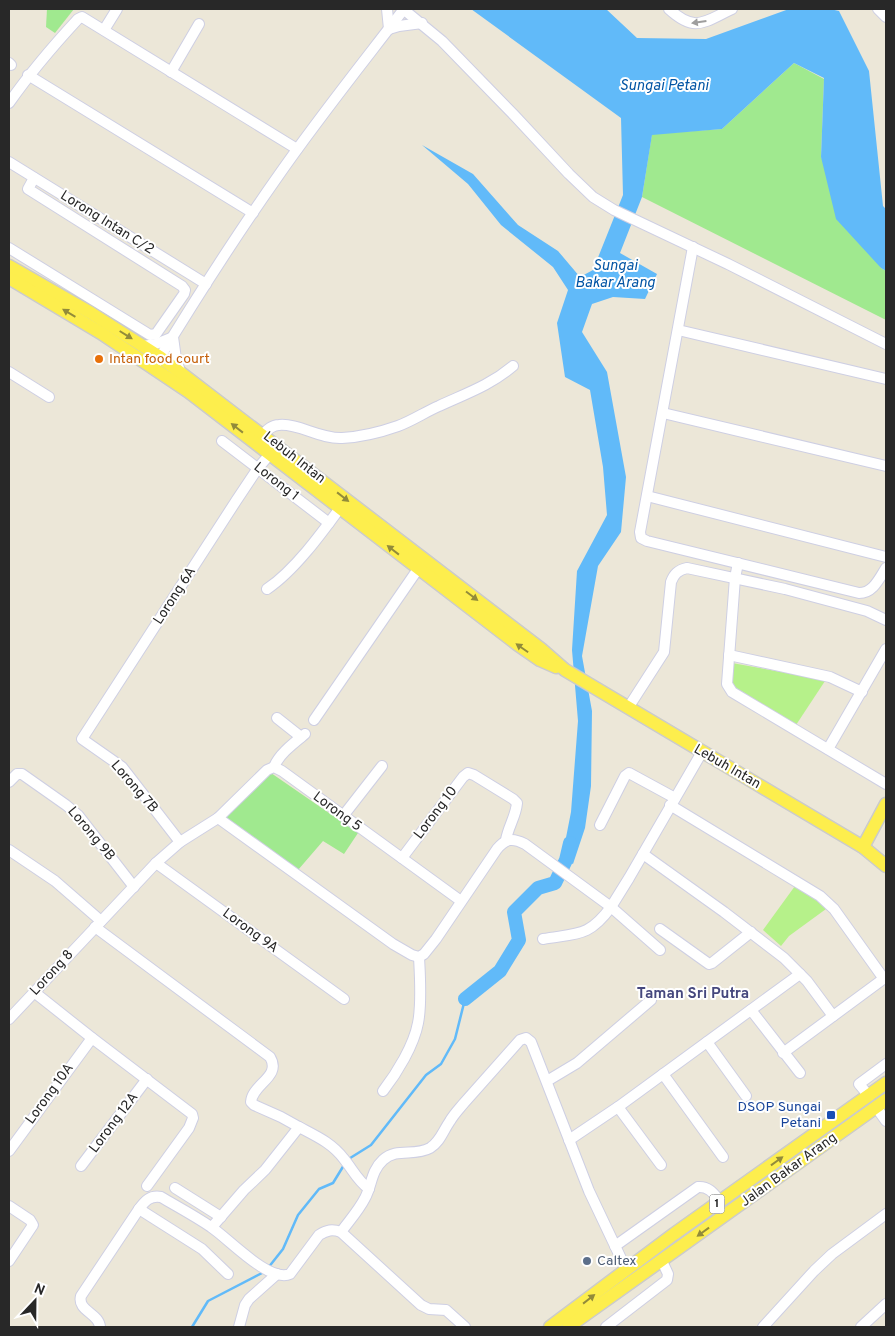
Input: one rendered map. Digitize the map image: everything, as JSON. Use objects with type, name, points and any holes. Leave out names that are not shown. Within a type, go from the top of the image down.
[{"type":"main road","name":"Lebuh Intan","points":[[9,266],[143,346],[157,362],[207,405],[418,569],[540,660],[568,672],[863,847],[886,866]]},
{"type":"main road","name":"Lebuh Intan","points":[[9,278],[101,333],[157,362],[180,371],[541,648],[568,672]]},
{"type":"main road","points":[[90,313],[90,322],[101,333]]},
{"type":"main road","points":[[863,847],[886,804]]},
{"type":"main road","name":"Jalan Bakar Arang","points":[[550,1327],[626,1269],[886,1083]]},
{"type":"main road","name":"Jalan Bakar Arang","points":[[576,1325],[881,1103]]},
{"type":"main road","points":[[748,1182],[757,1193]]},
{"type":"street","points":[[104,30],[117,9]]},
{"type":"street","points":[[387,9],[389,29]]},
{"type":"street","points":[[157,362],[253,213],[298,149],[403,9],[442,41],[576,182],[593,197],[614,210],[693,247],[886,344]]},
{"type":"street","points":[[417,9],[422,23]]},
{"type":"street","points":[[669,9],[682,20],[689,23],[708,21],[727,10]]},
{"type":"street","points":[[878,9],[886,17]]},
{"type":"street","points":[[9,104],[28,75],[78,19],[82,17],[298,149]]},
{"type":"street","points":[[389,29],[422,23]]},
{"type":"street","points":[[171,72],[199,24]]},
{"type":"street","points":[[28,75],[253,213]]},
{"type":"street","name":"Lorong Intan C/2","points":[[9,162],[206,284]]},
{"type":"street","points":[[9,248],[150,335],[154,336],[156,334],[184,294],[185,290],[182,286],[28,189],[34,178]]},
{"type":"street","points":[[129,252],[136,240]]},
{"type":"street","points":[[693,247],[640,532],[641,538],[859,593],[867,593],[872,589],[886,568]]},
{"type":"street","points":[[90,313],[98,302]]},
{"type":"street","points":[[678,330],[886,379]]},
{"type":"street","points":[[143,346],[156,344],[173,337]]},
{"type":"street","points":[[173,337],[180,371]]},
{"type":"street","points":[[262,434],[278,425],[327,437],[341,438],[399,426],[482,388],[513,366]]},
{"type":"street","points":[[9,372],[49,397]]},
{"type":"street","points":[[663,413],[886,466]]},
{"type":"street","name":"Lorong 1","points":[[222,441],[329,523]]},
{"type":"street","name":"Lorong 6A","points":[[82,739],[258,468],[270,454]]},
{"type":"street","points":[[647,496],[886,557]]},
{"type":"street","points":[[267,589],[304,553],[340,508]]},
{"type":"street","points":[[738,563],[735,578],[727,684],[732,692],[886,784]]},
{"type":"street","points":[[628,708],[664,652],[671,582],[674,575],[680,570],[687,568],[735,578],[867,611],[886,620]]},
{"type":"street","points":[[314,720],[418,569]]},
{"type":"street","points":[[828,749],[886,650]]},
{"type":"street","points":[[729,655],[830,677],[862,692]]},
{"type":"street","points":[[277,718],[303,736],[284,752],[274,767],[267,770],[218,818],[393,944],[412,955],[419,956],[424,954],[497,849],[506,840],[513,839],[525,844],[556,865],[611,906],[660,950]]},
{"type":"street","name":"Lorong 7B","points":[[82,739],[122,767],[180,842]]},
{"type":"street","points":[[543,939],[584,932],[599,922],[643,854],[702,752]]},
{"type":"street","points":[[343,816],[382,766]]},
{"type":"street","name":"Lorong 5","points":[[274,767],[462,901]]},
{"type":"street","name":"Lorong 10","points":[[402,858],[468,773],[513,799],[517,804],[517,810],[506,840]]},
{"type":"street","points":[[600,825],[629,773],[820,896],[838,914],[883,979],[886,990]]},
{"type":"street","name":"Lorong 9B","points":[[9,782],[17,774],[22,774],[66,805],[78,816],[134,887]]},
{"type":"street","name":"Lorong 8","points":[[9,1019],[156,863],[180,842],[218,818]]},
{"type":"street","points":[[9,850],[55,881],[98,924],[270,1057],[274,1063],[274,1069],[253,1095],[251,1102],[328,1143],[345,1160],[354,1175],[369,1189]]},
{"type":"street","points":[[643,854],[784,958],[800,974],[833,1016]]},
{"type":"street","name":"Lorong 9A","points":[[156,863],[344,999]]},
{"type":"street","points":[[660,929],[709,964],[751,932]]},
{"type":"street","points":[[384,1091],[400,1068],[417,1028],[419,1014],[419,956]]},
{"type":"street","points":[[569,1140],[618,1107],[800,974]]},
{"type":"street","points":[[783,1053],[883,979]]},
{"type":"street","points":[[34,992],[188,1110],[193,1118],[189,1128],[147,1186]]},
{"type":"street","points":[[547,1080],[577,1063],[651,1000]]},
{"type":"street","points":[[751,1010],[800,1073]]},
{"type":"street","name":"Lorong 10A","points":[[9,1151],[92,1038]]},
{"type":"street","points":[[341,1232],[362,1204],[375,1169],[389,1155],[422,1151],[436,1143],[441,1138],[455,1113],[523,1038],[529,1039],[531,1042],[590,1191],[626,1269]]},
{"type":"street","points":[[707,1042],[746,1096]]},
{"type":"street","points":[[868,1096],[859,1084],[886,1064]]},
{"type":"street","points":[[663,1074],[723,1157]]},
{"type":"street","name":"Lorong 12A","points":[[81,1166],[147,1080]]},
{"type":"street","points":[[881,1103],[886,1121]]},
{"type":"street","points":[[618,1107],[661,1165]]},
{"type":"street","points":[[212,1227],[244,1190],[265,1170],[299,1128]]},
{"type":"street","points":[[615,1246],[698,1188],[704,1186],[720,1201]]},
{"type":"street","points":[[175,1188],[221,1216]]},
{"type":"street","points":[[100,1327],[98,1320],[81,1306],[80,1299],[138,1209],[148,1198],[161,1197],[212,1227],[251,1260],[283,1276],[290,1274],[319,1235],[325,1231],[332,1230],[341,1232],[421,1305],[430,1309],[446,1310],[465,1327]]},
{"type":"street","points":[[9,1206],[30,1220],[33,1225],[9,1261]]},
{"type":"street","points":[[138,1209],[202,1249],[228,1274]]},
{"type":"street","points":[[763,1327],[814,1270],[832,1254],[886,1214]]},
{"type":"street","points":[[606,1327],[667,1280],[668,1274],[662,1261]]},
{"type":"street","points":[[239,1327],[245,1305],[274,1273]]},
{"type":"street","points":[[861,1327],[886,1304]]},
{"type":"green space","points":[[47,9],[74,9],[55,33],[46,27]]},
{"type":"green space","points":[[794,63],[824,79],[821,157],[881,268],[886,271],[886,320],[642,197],[652,134],[722,129]]},
{"type":"green space","points":[[732,663],[825,681],[796,725],[733,687],[730,674]]},
{"type":"green space","points":[[271,773],[358,833],[344,854],[323,841],[298,870],[222,818]]},
{"type":"green space","points":[[795,886],[817,898],[826,909],[789,936],[781,946],[763,930]]},
{"type":"water","name":"Sungai Petani","points":[[471,9],[606,9],[637,38],[706,39],[789,9],[830,9],[839,11],[869,71],[883,206],[886,209],[886,271],[881,268],[836,219],[821,157],[824,78],[794,63],[722,129],[652,135],[642,197],[620,253],[657,274],[645,299],[613,297],[592,304],[582,332],[607,372],[626,477],[621,532],[598,566],[582,656],[592,711],[591,786],[585,828],[573,864],[562,858],[571,812],[578,721],[572,650],[577,571],[607,515],[603,467],[590,390],[565,377],[557,323],[568,290],[553,267],[501,225],[468,184],[422,145],[473,174],[518,225],[558,251],[580,277],[593,270],[623,195],[621,118]]},
{"type":"waterway","name":"Sungai Bakar Arang","points":[[465,999],[500,971],[519,940],[514,912],[538,888],[555,883],[566,860],[570,843]]},
{"type":"waterway","name":"Sungai Bakar Arang","points":[[347,1160],[371,1145],[426,1075],[441,1064],[455,1039],[465,999]]},
{"type":"waterway","name":"Sungai Bakar Arang","points":[[268,1268],[283,1249],[298,1215],[319,1189],[333,1183],[344,1165]]},
{"type":"waterway","name":"Sungai Bakar Arang","points":[[192,1327],[208,1301],[264,1272]]},
{"type":"place","name":"Intan food court","points":[[99,359]]},
{"type":"place","name":"DSOP Sungai Petani","points":[[831,1115]]},
{"type":"place","name":"Caltex","points":[[587,1261]]},
{"type":"district","name":"Taman Sri Putra","points":[[693,994]]}]
